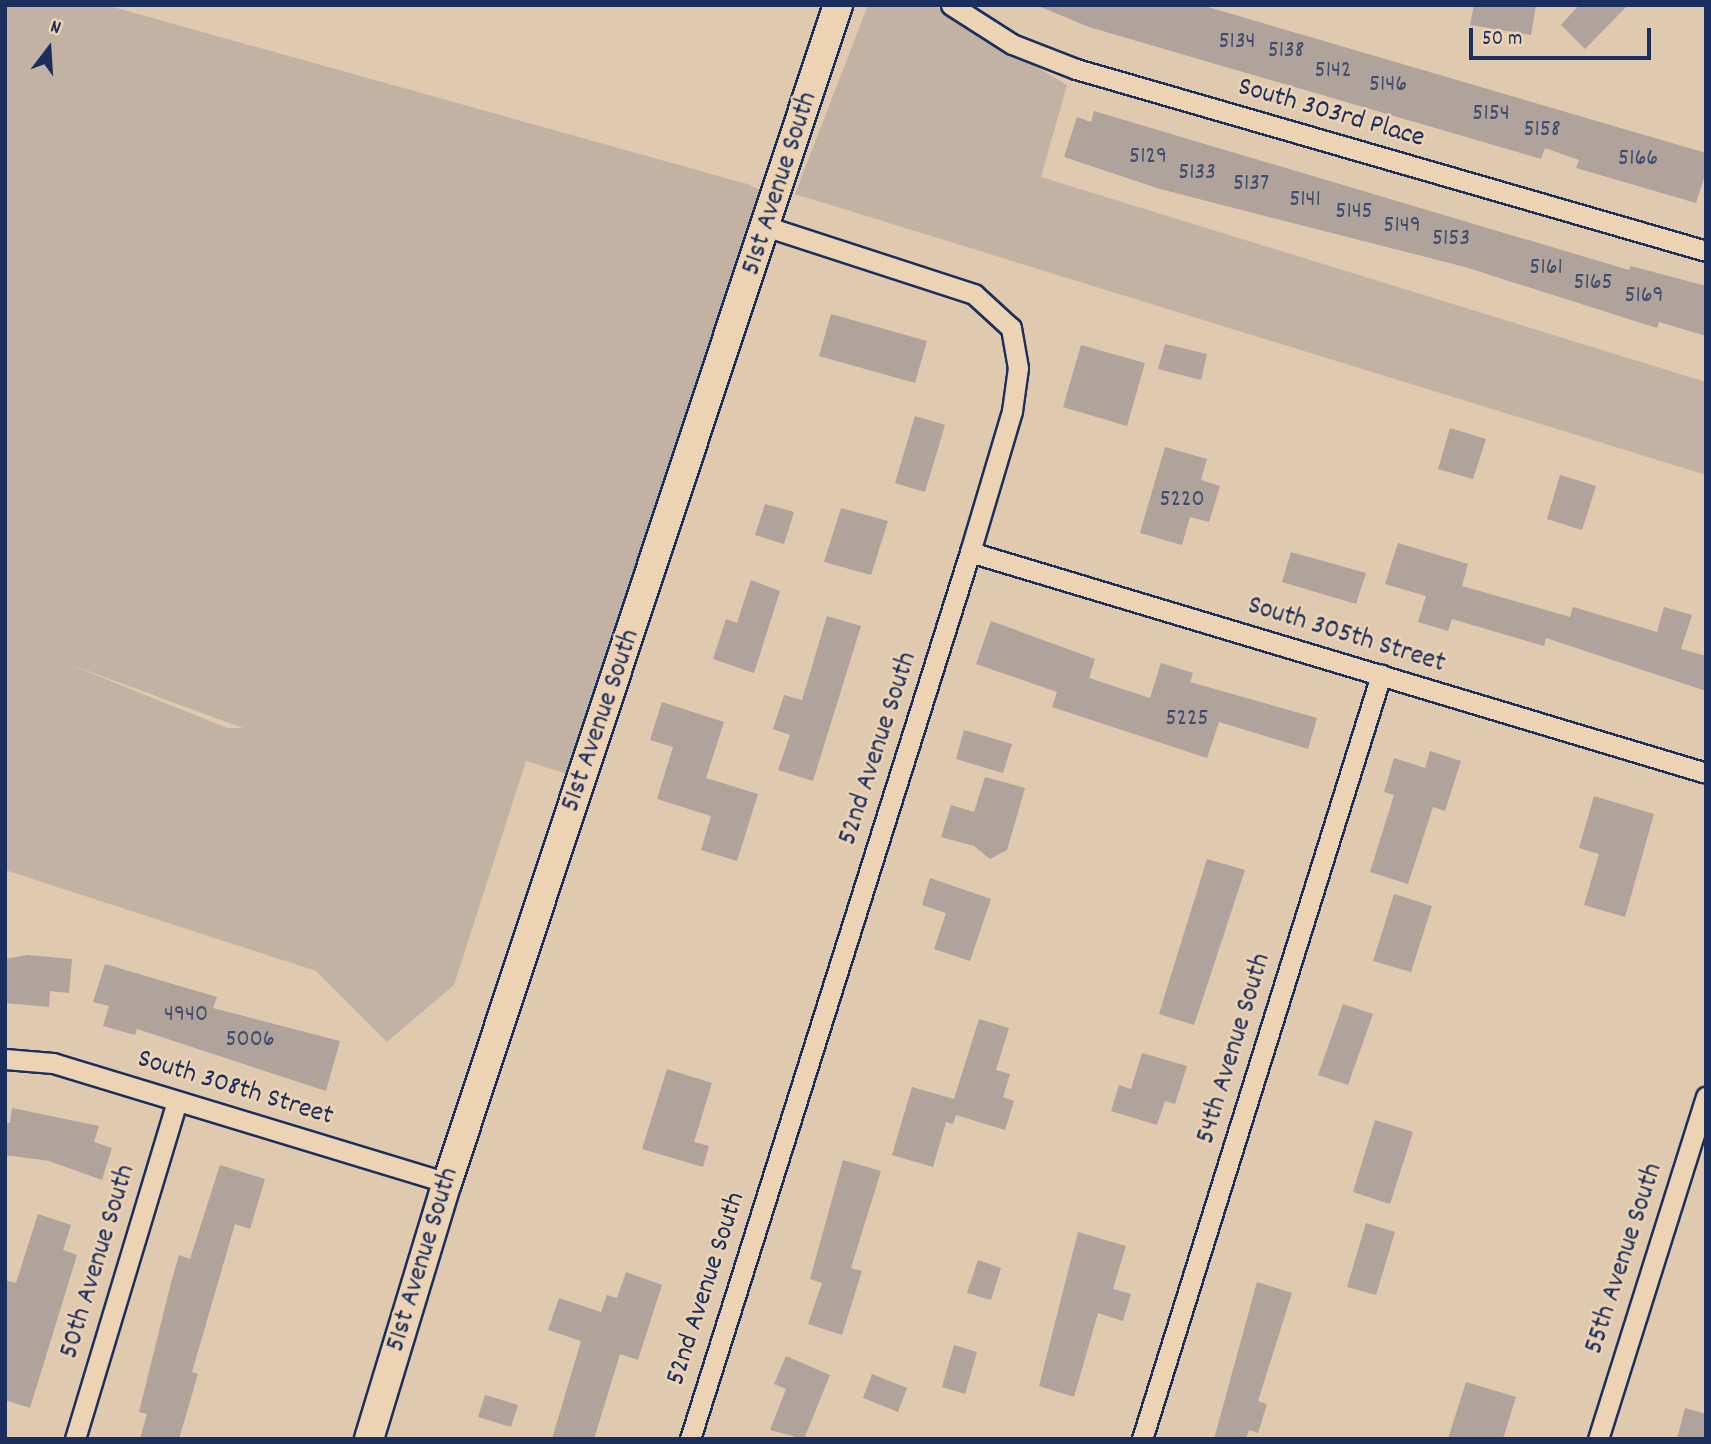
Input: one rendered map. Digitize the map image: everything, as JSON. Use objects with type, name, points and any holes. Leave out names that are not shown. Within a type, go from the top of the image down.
[{"type":"main road","name":"51st Avenue South","points":[[369,1439],[447,1183],[768,227],[838,5]]},
{"type":"street","name":"South 303rd Place","points":[[951,5],[1012,44],[1076,69],[1706,251]]},
{"type":"street","name":"52nd Avenue South","points":[[690,1439],[970,552],[1015,398],[1019,352],[1011,328],[974,295],[768,227]]},
{"type":"street","name":"South 305th Street","points":[[970,552],[1706,773]]},
{"type":"street","name":"54th Avenue South","points":[[1142,1439],[1381,675]]},
{"type":"street","name":"South 308th Street","points":[[5,1059],[53,1063],[447,1183]]},
{"type":"street","name":"55th Avenue South","points":[[1598,1439],[1706,1097]]},
{"type":"street","name":"50th Avenue South","points":[[75,1439],[177,1101]]},
{"type":"shaded area","points":[[5,5],[106,5],[747,184],[777,198],[583,779],[526,761],[454,985],[387,1042],[316,971],[5,870]],"holes":[[[66,663],[243,728],[227,728]]]},
{"type":"shaded area","points":[[868,5],[933,5],[1067,85],[1041,177],[1706,382],[1706,475],[795,194]]},
{"type":"building","points":[[1036,5],[1201,5],[1706,153],[1706,172],[1696,203],[1576,168],[1579,160],[1545,148],[1541,159],[1089,27]]},
{"type":"building","points":[[1474,5],[1536,5],[1531,35],[1470,25]]},
{"type":"building","points":[[1579,5],[1628,5],[1585,49],[1561,25]]},
{"type":"building","points":[[1094,111],[1629,270],[1631,266],[1706,286],[1706,336],[1659,322],[1657,328],[1465,267],[1160,189],[1064,157],[1077,117],[1091,122]]},
{"type":"building","points":[[831,314],[927,341],[915,383],[819,356]]},
{"type":"building","points":[[1165,344],[1207,354],[1201,380],[1158,369]]},
{"type":"building","points":[[1081,345],[1145,363],[1127,426],[1063,407]]},
{"type":"building","points":[[915,416],[945,425],[925,492],[895,483]]},
{"type":"building","points":[[1450,428],[1486,439],[1473,479],[1438,469]]},
{"type":"building","points":[[1165,447],[1207,459],[1201,480],[1220,486],[1209,522],[1190,517],[1182,545],[1140,533]]},
{"type":"building","points":[[1560,475],[1596,486],[1582,530],[1547,519]]},
{"type":"building","points":[[765,504],[794,512],[784,544],[755,535]]},
{"type":"building","points":[[841,508],[888,521],[871,575],[824,562]]},
{"type":"building","points":[[1398,543],[1468,564],[1462,586],[1570,617],[1573,607],[1657,632],[1664,607],[1692,615],[1681,649],[1706,656],[1706,691],[1546,638],[1544,646],[1452,619],[1448,631],[1418,622],[1426,596],[1385,584]]},
{"type":"building","points":[[1291,552],[1366,573],[1356,604],[1282,582]]},
{"type":"building","points":[[751,580],[780,591],[754,673],[713,659],[726,619],[737,623]]},
{"type":"building","points":[[827,616],[861,626],[813,781],[778,770],[790,735],[773,729],[784,695],[802,700]]},
{"type":"building","points":[[991,621],[1095,659],[1089,678],[1150,698],[1161,663],[1193,673],[1190,682],[1317,718],[1308,749],[1219,722],[1207,758],[1052,707],[1057,692],[976,664]]},
{"type":"building","points":[[662,702],[724,722],[706,778],[758,794],[737,861],[701,850],[711,816],[657,799],[673,747],[650,740]]},
{"type":"building","points":[[964,730],[1012,744],[1003,773],[956,759]]},
{"type":"building","points":[[1430,751],[1461,761],[1445,811],[1433,807],[1408,884],[1370,872],[1394,795],[1384,792],[1394,758],[1425,768]]},
{"type":"building","points":[[985,777],[1025,788],[1007,850],[990,859],[974,846],[941,837],[951,805],[974,812]]},
{"type":"building","points":[[1594,796],[1654,814],[1625,917],[1584,905],[1599,854],[1579,848]]},
{"type":"building","points":[[1207,859],[1245,870],[1194,1025],[1159,1014]]},
{"type":"building","points":[[930,878],[991,899],[970,961],[934,949],[946,913],[922,905]]},
{"type":"building","points":[[1394,894],[1432,906],[1411,972],[1373,961]]},
{"type":"building","points":[[28,955],[72,959],[69,993],[50,991],[49,1007],[5,1003],[5,959]]},
{"type":"building","points":[[105,964],[217,997],[213,1008],[340,1041],[326,1091],[137,1029],[135,1035],[103,1026],[109,1006],[93,1002]]},
{"type":"building","points":[[1343,1004],[1373,1014],[1348,1085],[1318,1075]]},
{"type":"building","points":[[979,1019],[1009,1028],[996,1070],[1010,1074],[1003,1097],[1014,1101],[1005,1130],[956,1115],[953,1124],[946,1122],[933,1167],[892,1155],[912,1087],[954,1099]]},
{"type":"building","points":[[1142,1053],[1187,1066],[1175,1104],[1165,1101],[1157,1125],[1111,1111],[1119,1085],[1131,1089]]},
{"type":"building","points":[[667,1069],[712,1083],[694,1142],[709,1146],[703,1167],[642,1149]]},
{"type":"building","points":[[12,1108],[99,1126],[94,1142],[112,1148],[102,1180],[49,1161],[5,1155],[5,1123],[10,1123]]},
{"type":"building","points":[[1375,1120],[1413,1132],[1390,1204],[1353,1192]]},
{"type":"building","points":[[843,1160],[881,1171],[851,1268],[862,1271],[842,1335],[808,1324],[822,1283],[810,1279]]},
{"type":"building","points":[[220,1165],[265,1179],[250,1229],[235,1224],[192,1372],[198,1374],[179,1439],[140,1439],[147,1414],[139,1412],[179,1255],[190,1259]]},
{"type":"building","points":[[38,1214],[71,1225],[63,1250],[77,1255],[30,1408],[5,1400],[5,1280],[16,1283]]},
{"type":"building","points":[[1366,1223],[1395,1232],[1376,1295],[1347,1287]]},
{"type":"building","points":[[1078,1232],[1126,1246],[1113,1289],[1131,1294],[1123,1321],[1098,1313],[1074,1397],[1039,1386]]},
{"type":"building","points":[[978,1260],[1001,1268],[991,1300],[967,1293]]},
{"type":"building","points":[[626,1272],[662,1285],[638,1360],[620,1354],[594,1439],[552,1439],[581,1341],[548,1330],[559,1298],[601,1312],[607,1295],[617,1298]]},
{"type":"building","points":[[1257,1282],[1292,1293],[1258,1401],[1267,1404],[1258,1433],[1249,1430],[1246,1439],[1214,1439]]},
{"type":"building","points":[[954,1345],[977,1352],[965,1394],[942,1387]]},
{"type":"building","points":[[786,1356],[830,1375],[804,1439],[770,1430],[786,1389],[774,1384]]},
{"type":"building","points":[[872,1374],[907,1388],[898,1412],[863,1398]]},
{"type":"building","points":[[1466,1382],[1516,1397],[1503,1439],[1448,1439]]},
{"type":"building","points":[[485,1395],[518,1405],[511,1427],[478,1417]]},
{"type":"building","points":[[1685,1408],[1706,1414],[1706,1439],[1677,1439]]}]
